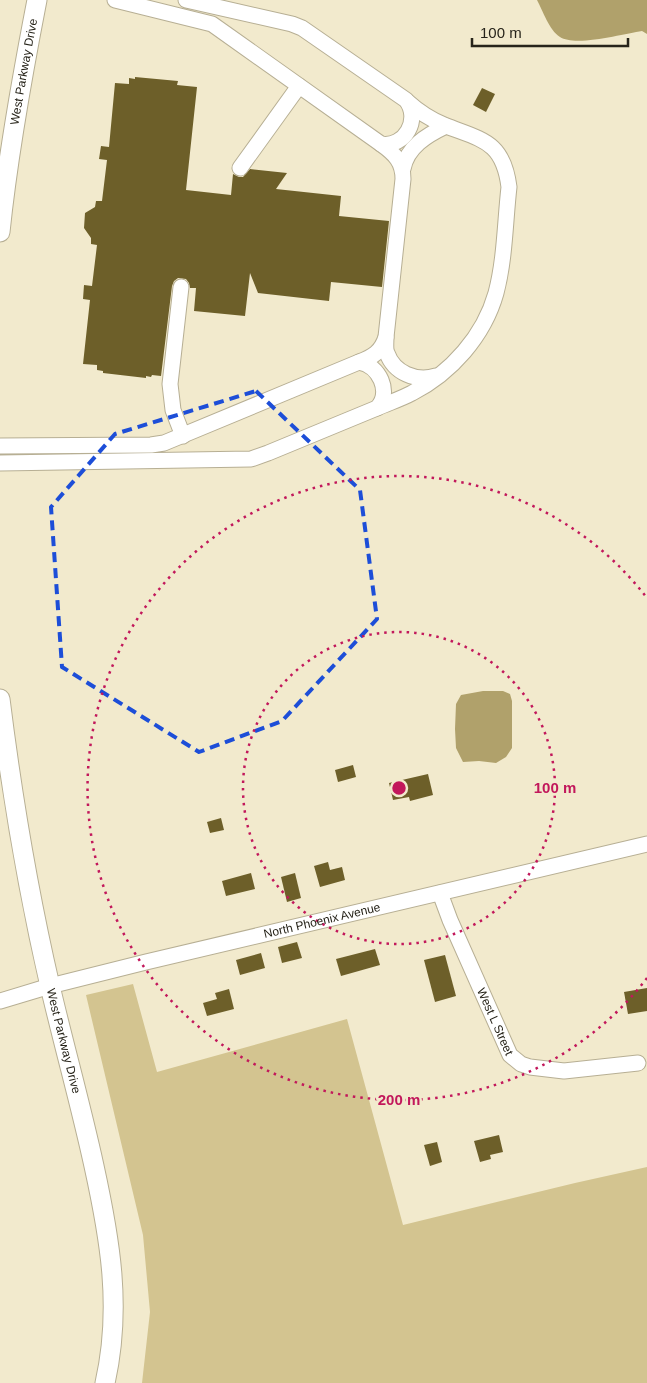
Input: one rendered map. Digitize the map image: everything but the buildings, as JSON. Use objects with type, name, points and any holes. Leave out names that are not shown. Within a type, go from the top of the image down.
[{"type":"main road","name":"West Parkway Drive","points":[[0,223],[19,90],[37,0]]},
{"type":"main road","name":"West Parkway Drive","points":[[0,699],[9,773],[29,888],[50,986],[107,1224],[112,1262],[114,1304],[105,1383]]},
{"type":"street","points":[[115,0],[212,24],[393,153],[403,169]]},
{"type":"street","points":[[0,463],[251,459],[412,393],[439,374],[470,346],[485,321],[496,294],[509,187],[507,173],[500,156],[490,145],[476,136],[446,126],[421,114],[406,100],[302,28],[292,24],[186,0]]},
{"type":"street","points":[[240,168],[299,86]]},
{"type":"street","points":[[381,144],[398,141],[412,124],[412,111],[406,100]]},
{"type":"street","points":[[439,374],[428,378],[418,378],[404,374],[394,366],[386,352],[386,337],[403,169],[407,155],[418,144],[433,132],[446,126]]},
{"type":"street","points":[[181,286],[170,384],[173,410],[183,436]]},
{"type":"street","points":[[0,446],[158,444],[183,436],[372,358],[378,352],[386,337]]},
{"type":"street","points":[[359,362],[373,367],[380,379],[384,392],[381,404],[377,408]]},
{"type":"street","name":"North Phoenix Avenue","points":[[0,1001],[50,986],[146,962],[647,844]]},
{"type":"street","name":"West L Street","points":[[440,893],[450,920],[510,1055],[521,1064],[530,1067],[564,1071],[638,1063]]},
{"type":"highlighted area","points":[[256,391],[360,490],[377,619],[282,721],[199,752],[62,667],[51,507],[115,434]]},
{"type":"shaded area","points":[[537,0],[647,0],[647,34],[642,31],[588,40],[567,40],[560,37],[553,30]]},
{"type":"shaded area","points":[[483,691],[503,691],[510,694],[512,701],[512,748],[506,757],[496,763],[463,762],[456,748],[456,704],[461,695]]},
{"type":"shaded area","points":[[133,984],[157,1072],[347,1019],[403,1225],[647,1167],[647,1383],[142,1383],[150,1312],[143,1235],[86,995]]}]
